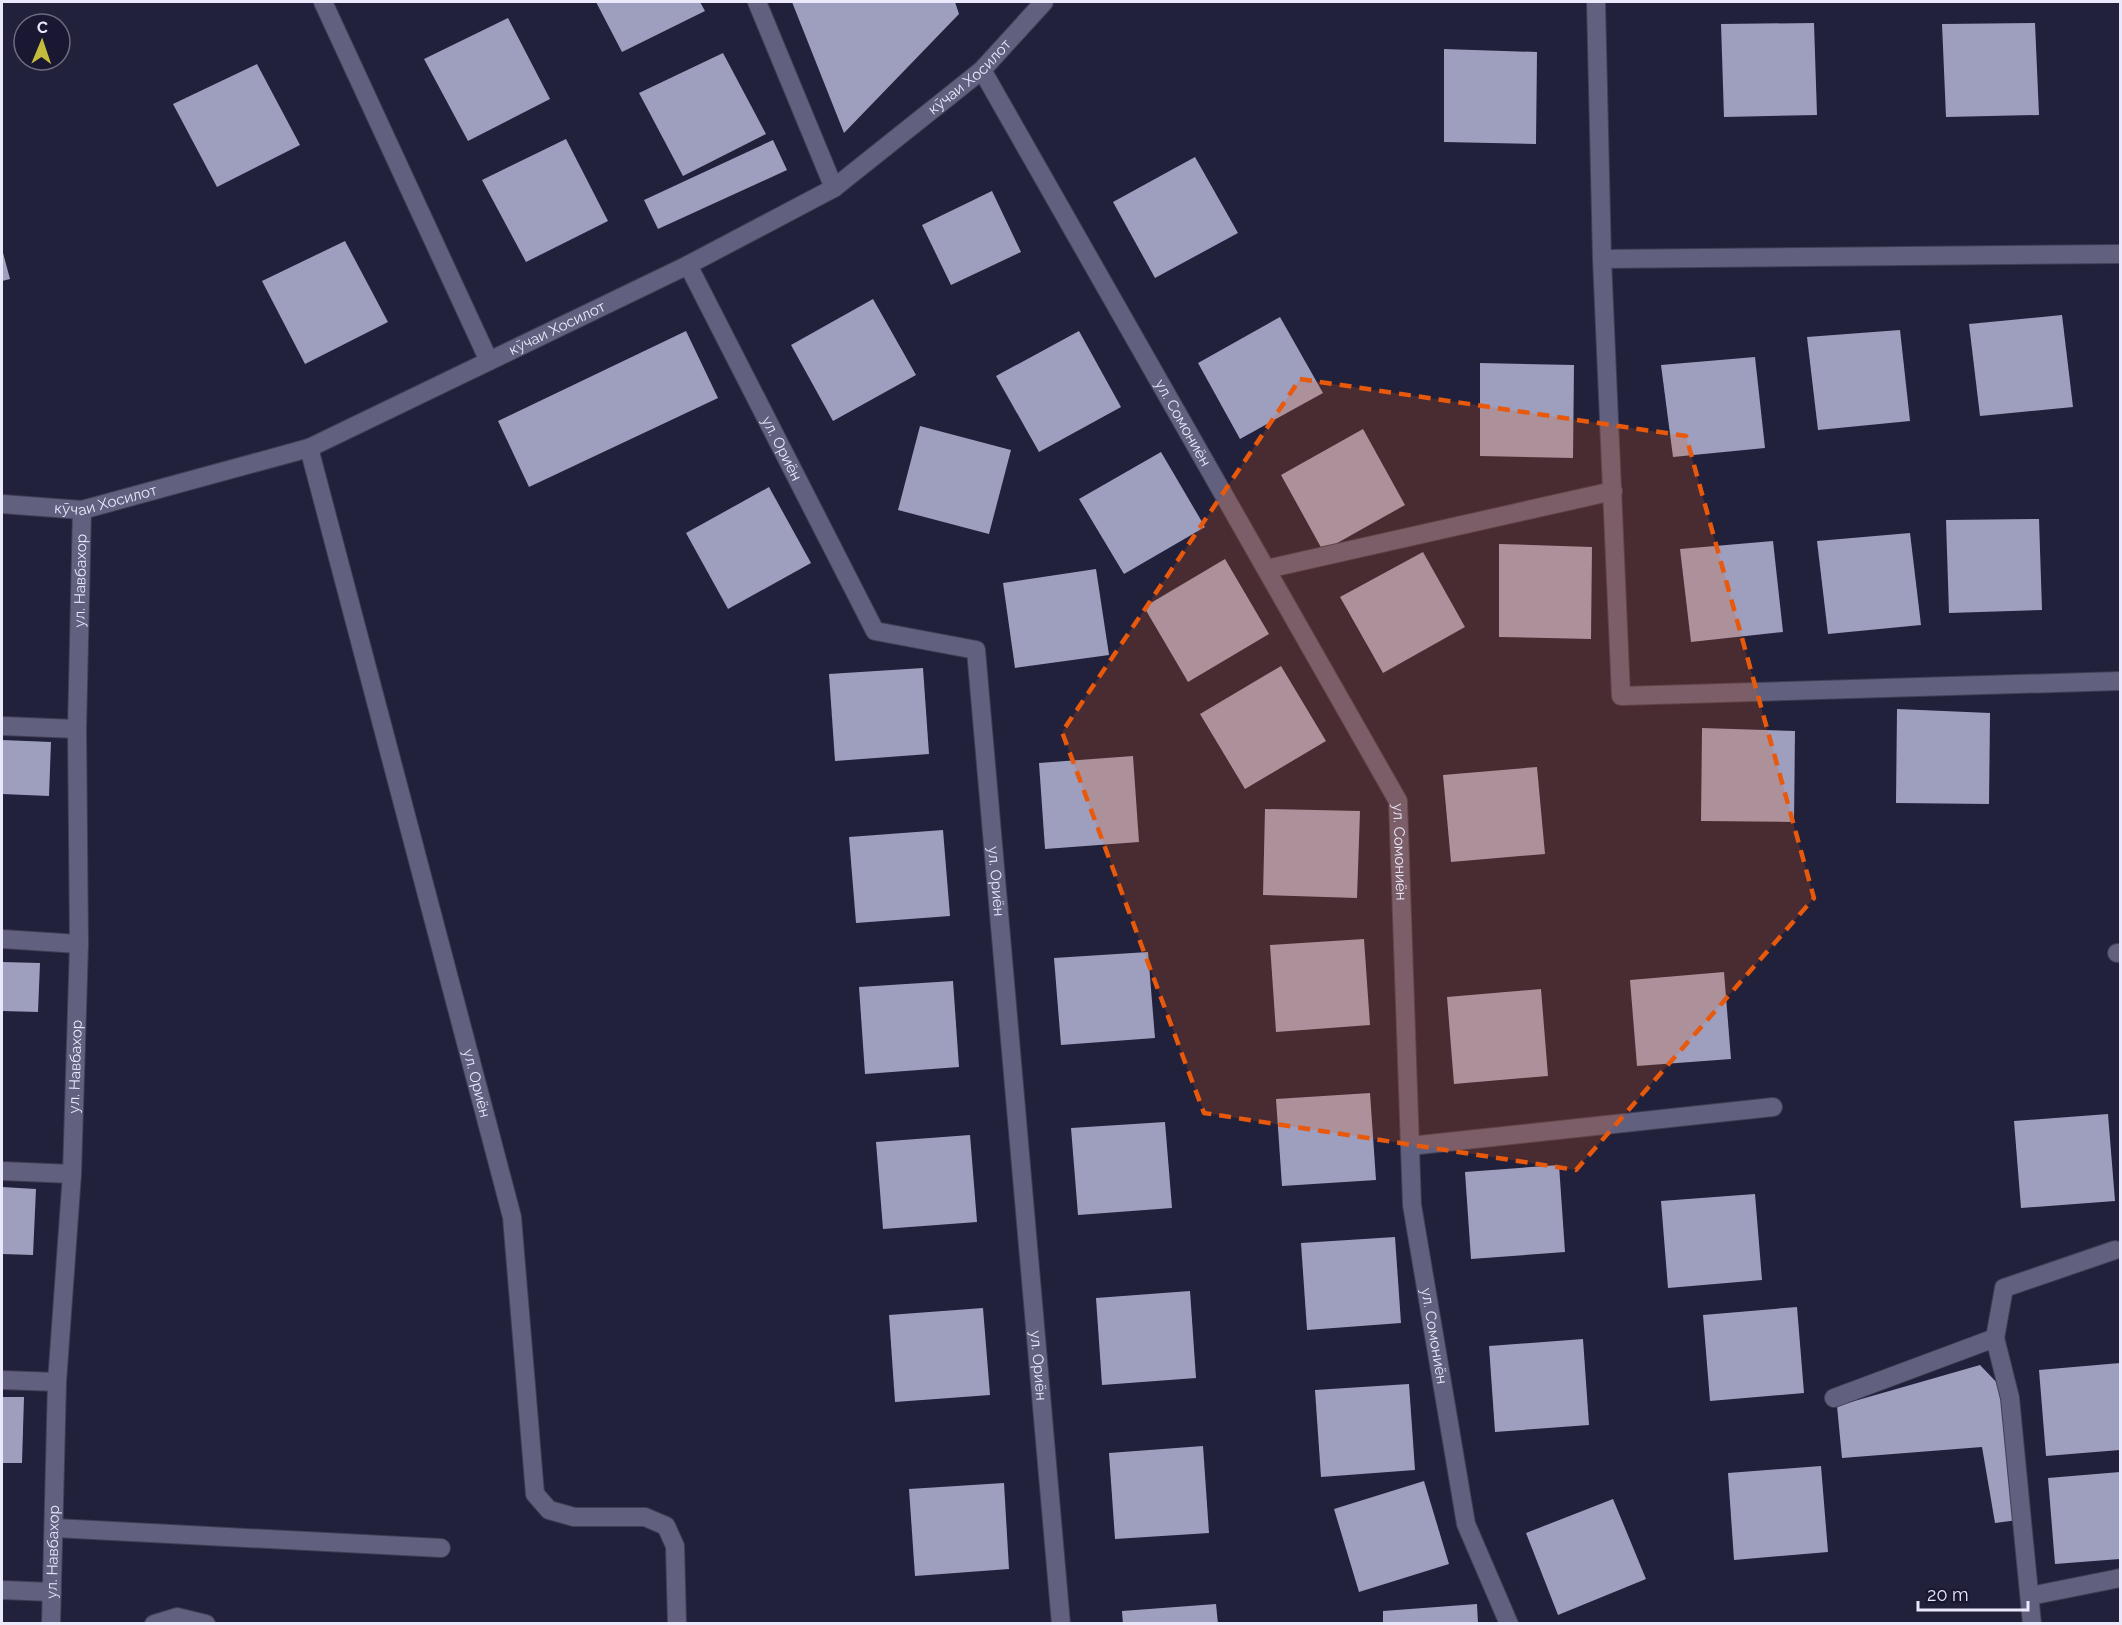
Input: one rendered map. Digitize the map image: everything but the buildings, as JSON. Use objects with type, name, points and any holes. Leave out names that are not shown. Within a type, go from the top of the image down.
[{"type":"street","points":[[323,2],[489,361]]},
{"type":"street","points":[[757,2],[834,188]]},
{"type":"street","name":"кӯчаи Хосилот","points":[[2,504],[82,510],[309,448],[688,265],[834,188],[982,70],[1044,2]]},
{"type":"street","points":[[1596,2],[1602,259],[1621,696],[2121,681]]},
{"type":"street","name":"ул. Сомониён","points":[[982,70],[1398,801],[1412,1205],[1466,1524],[1509,1623]]},
{"type":"street","points":[[1602,259],[2121,254]]},
{"type":"street","name":"ул. Ориён","points":[[688,265],[875,631],[976,650],[1061,1623]]},
{"type":"street","name":"ул. Ориён","points":[[309,448],[512,1217],[535,1494],[549,1510],[574,1517],[645,1517],[666,1526],[675,1546],[677,1623]]},
{"type":"street","points":[[1267,569],[1613,490]]},
{"type":"street","name":"ул. Навбахор","points":[[51,1623],[57,1382],[72,1174],[79,944],[77,729],[82,510]]},
{"type":"street","points":[[2,726],[77,729]]},
{"type":"street","points":[[2,939],[79,944]]},
{"type":"street","points":[[1410,1146],[1773,1107]]},
{"type":"street","points":[[2,1171],[72,1174]]},
{"type":"street","points":[[2032,1623],[2010,1398],[1995,1338],[2004,1288],[2115,1250]]},
{"type":"street","points":[[1834,1398],[1995,1338]]},
{"type":"street","points":[[2,1380],[57,1382]]},
{"type":"street","points":[[55,1528],[441,1548]]},
{"type":"street","points":[[2030,1596],[2121,1578]]},
{"type":"street","points":[[2,1590],[52,1592]]},
{"type":"street","points":[[154,1623],[177,1617],[206,1623]]},
{"type":"highlighted area","points":[[1300,379],[1686,436],[1814,898],[1576,1170],[1204,1113],[1062,732]]}]
